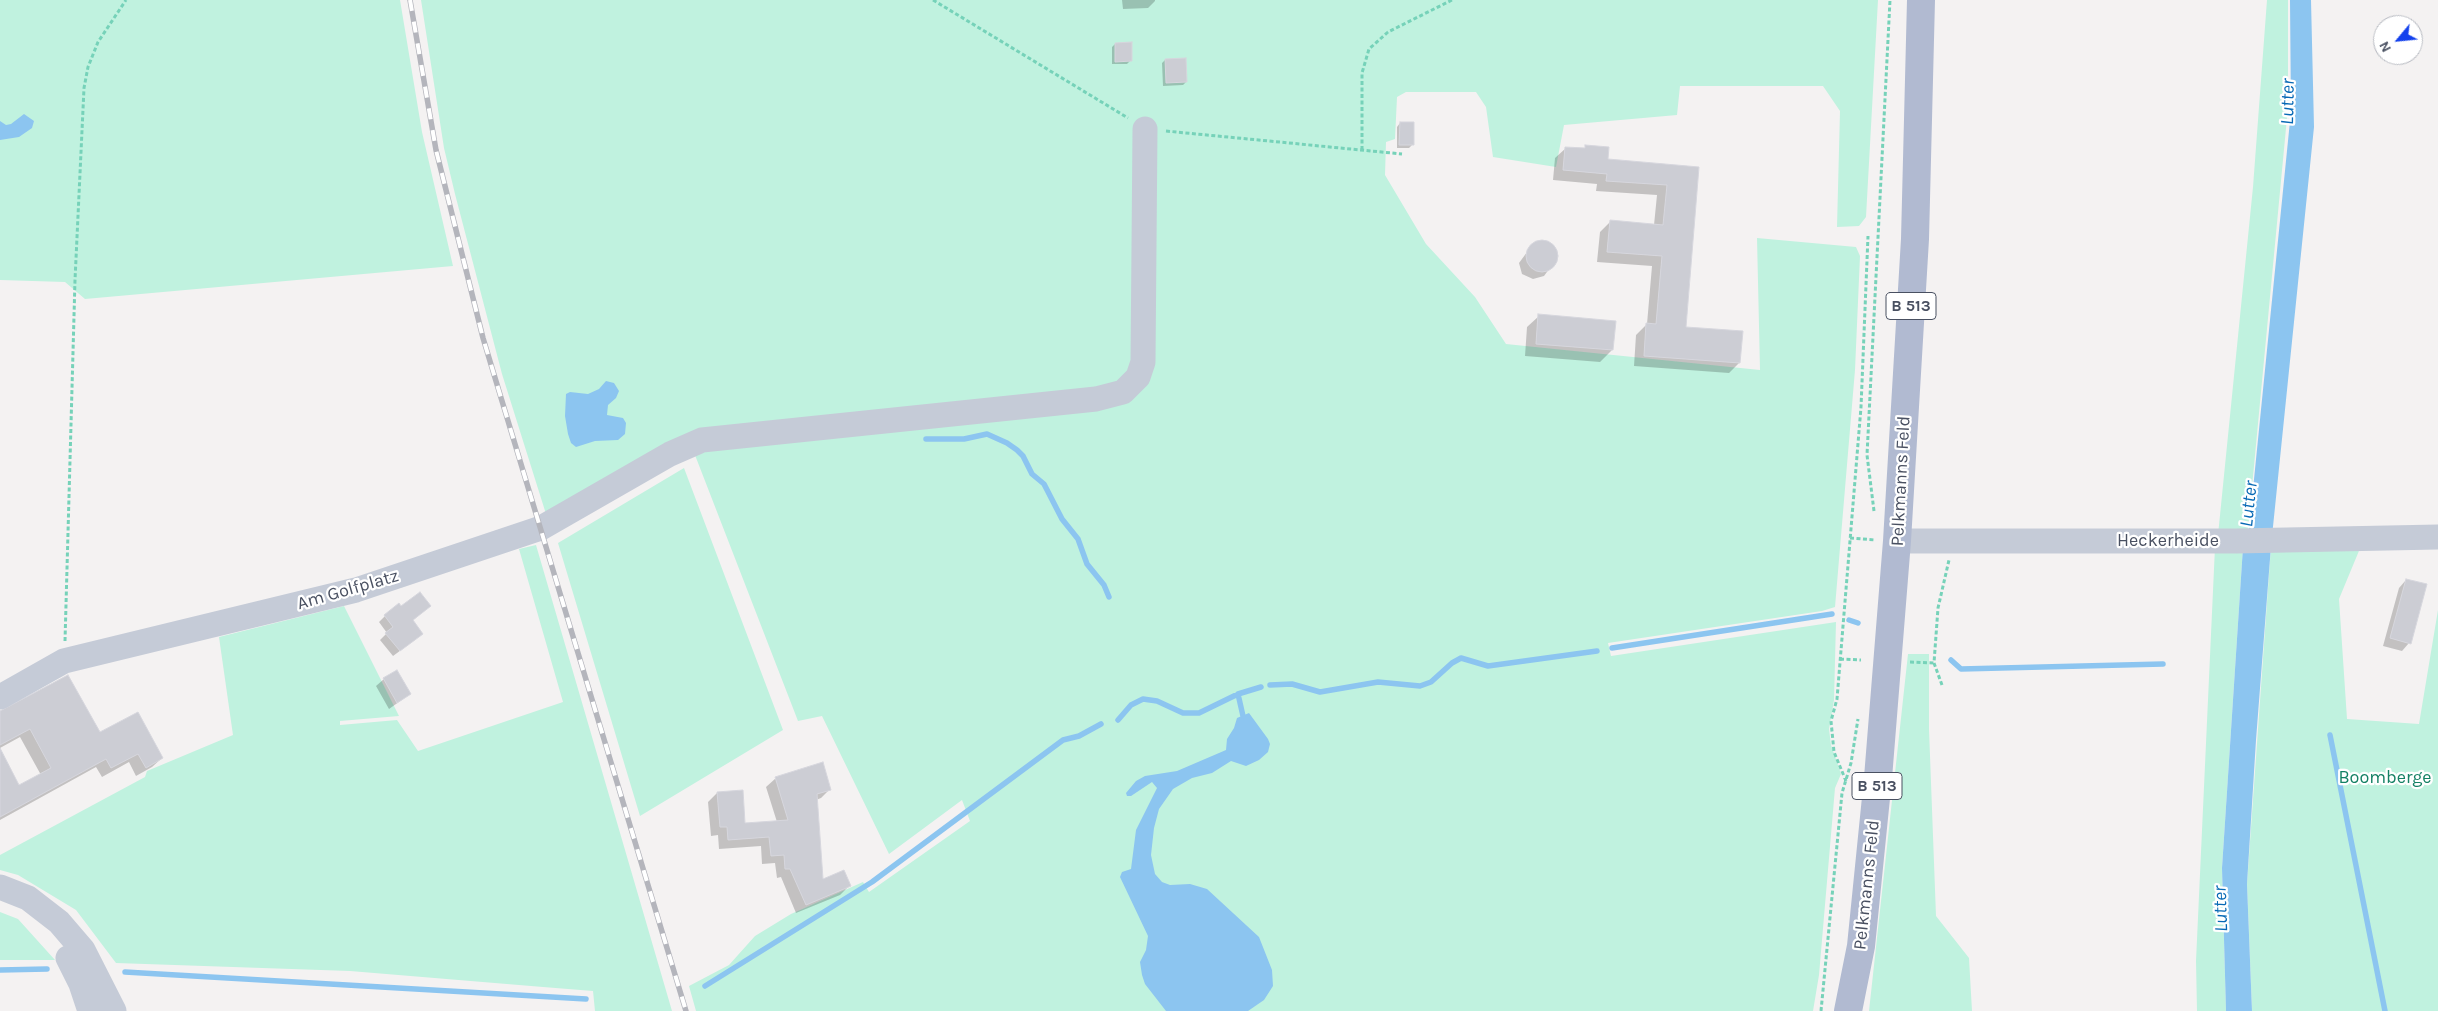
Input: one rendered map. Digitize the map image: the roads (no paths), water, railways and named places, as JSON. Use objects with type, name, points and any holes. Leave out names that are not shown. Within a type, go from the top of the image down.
[{"type":"main road","name":"Pelkmanns Feld","points":[[1848,1011],[1859,961],[1878,778],[1882,541],[1914,239],[1921,0]]},
{"type":"main road","name":"Pelkmanns Feld","points":[[1859,961],[1860,1011]]},
{"type":"street","name":"Am Golfplatz","points":[[0,697],[64,661],[356,590],[532,531],[702,440],[1096,400],[1123,392],[1138,377],[1143,362],[1145,129]]},
{"type":"street","name":"Heckerheide","points":[[1882,541],[2283,541],[2438,537]]},
{"type":"street","points":[[0,887],[28,898],[59,922],[83,950],[114,1011]]},
{"type":"street","points":[[28,898],[50,928],[69,959],[81,984],[90,1011]]},
{"type":"water","points":[[2290,0],[2311,0],[2314,127],[2271,546],[2256,740],[2247,884],[2252,1011],[2226,1011],[2222,868],[2243,547],[2249,529],[2291,111]]},
{"type":"water","points":[[24,114],[34,121],[32,128],[19,137],[0,140],[0,121],[6,125],[11,124]]},
{"type":"water","points":[[606,381],[614,383],[619,391],[616,398],[608,405],[607,415],[623,418],[626,423],[625,434],[618,440],[595,441],[576,447],[571,443],[568,434],[565,416],[566,394],[570,392],[588,394],[599,389]]},
{"type":"water","points":[[1249,713],[1268,739],[1270,744],[1268,752],[1259,760],[1246,766],[1231,761],[1212,773],[1192,778],[1173,789],[1159,809],[1154,828],[1151,855],[1155,874],[1162,882],[1170,885],[1190,884],[1207,889],[1259,937],[1272,970],[1273,986],[1264,1000],[1248,1011],[1166,1011],[1145,984],[1140,962],[1146,950],[1148,936],[1120,877],[1122,872],[1131,869],[1136,830],[1157,788],[1152,782],[1131,796],[1127,796],[1126,793],[1136,781],[1145,776],[1177,771],[1226,750],[1227,739],[1234,728],[1237,718]]},
{"type":"waterway","points":[[926,439],[964,439],[987,434],[1017,450],[1023,456],[1032,474],[1044,484],[1062,519],[1078,539],[1087,564],[1104,585],[1109,597]]},
{"type":"waterway","points":[[1612,648],[1832,614]]},
{"type":"waterway","points":[[1849,620],[1858,623]]},
{"type":"waterway","points":[[1270,685],[1292,684],[1320,692],[1378,682],[1420,686],[1431,682],[1452,663],[1461,658],[1488,666],[1597,651]]},
{"type":"waterway","points":[[1951,660],[1961,669],[2163,664]]},
{"type":"waterway","points":[[1118,720],[1131,705],[1143,699],[1157,701],[1183,713],[1199,713],[1238,694],[1261,687]]},
{"type":"waterway","points":[[1238,694],[1243,716]]},
{"type":"waterway","points":[[705,986],[872,882],[1063,740],[1079,736],[1101,724]]},
{"type":"waterway","points":[[2330,735],[2385,1011]]},
{"type":"waterway","points":[[0,970],[47,969]]},
{"type":"waterway","points":[[125,972],[586,999]]},
{"type":"railway","points":[[410,0],[436,150],[483,338],[686,1011]]},
{"type":"water label","name":"Lutter","points":[[2288,102]]},
{"type":"water label","name":"Lutter","points":[[2249,504]]},
{"type":"water label","name":"Lutter","points":[[2221,909]]},
{"type":"park label","name":"Boomberge","points":[[2385,778]]}]
